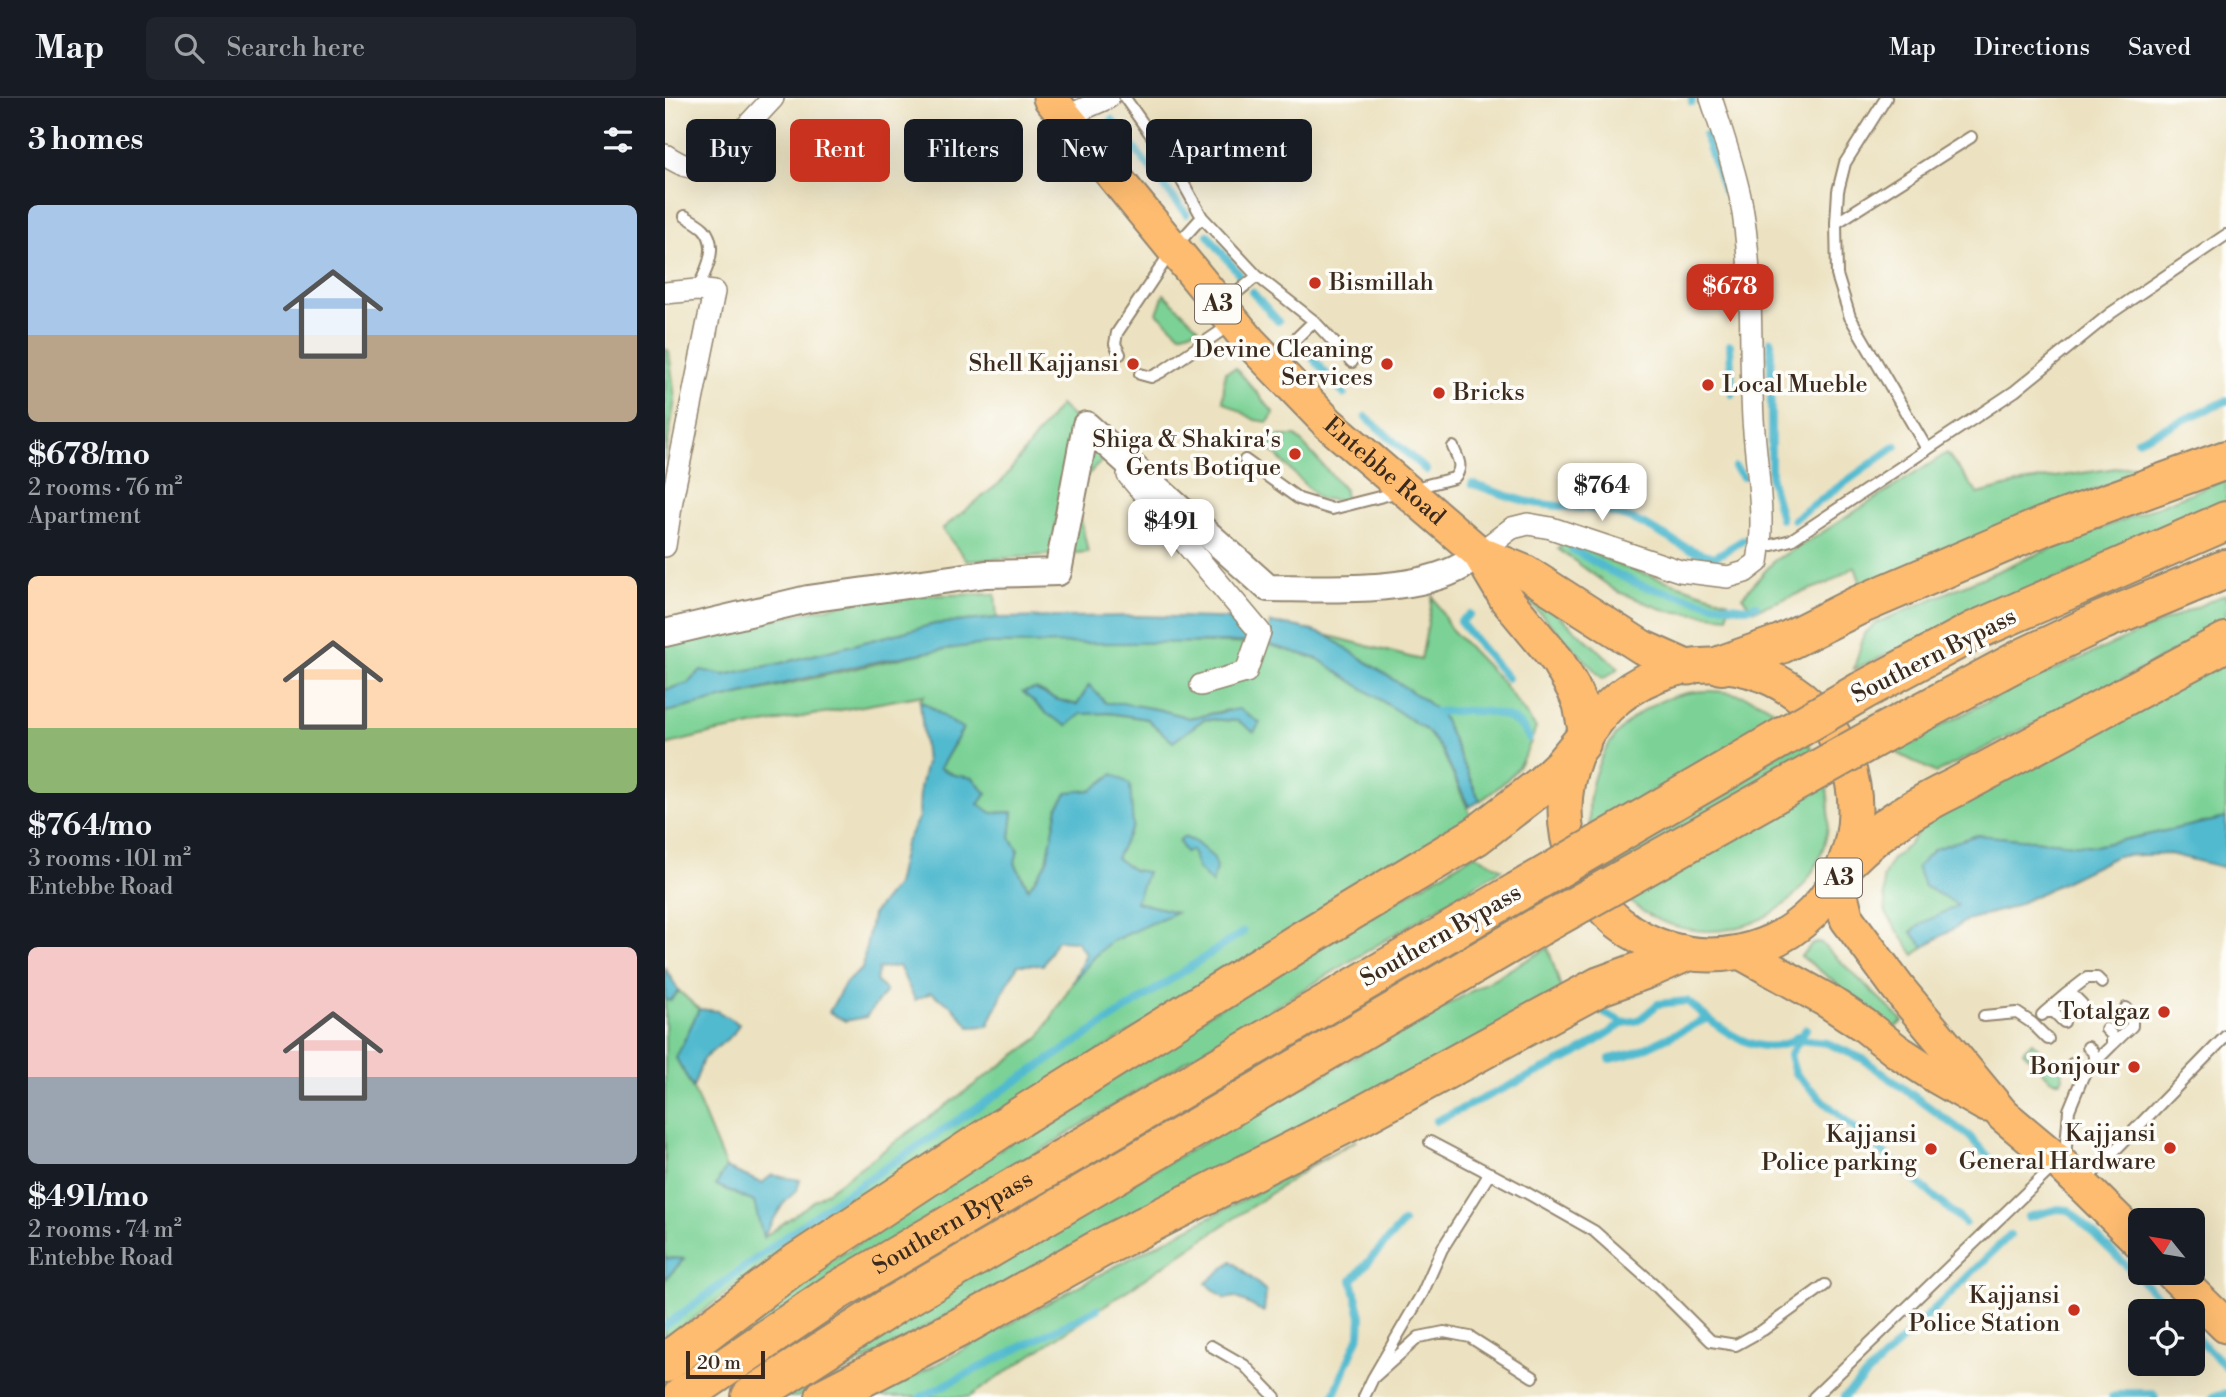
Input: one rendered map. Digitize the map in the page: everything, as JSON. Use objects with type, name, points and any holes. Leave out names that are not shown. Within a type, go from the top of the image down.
[{"type":"highway","points":[[1706,667],[1781,644],[1857,606],[2044,526],[2226,460]]},
{"type":"highway","name":"Southern Bypass","points":[[682,1397],[837,1291],[1862,691],[1974,631],[2226,520]]},
{"type":"highway","name":"Southern Bypass","points":[[751,1397],[907,1297],[1538,928],[1881,734],[2025,657],[2101,621],[2226,569]]},
{"type":"highway","points":[[1847,863],[1868,839],[1920,804],[2226,642]]},
{"type":"highway","points":[[665,1363],[798,1262],[1002,1128],[1301,941],[1476,836],[1542,785],[1584,739]]},
{"type":"highway","points":[[825,1397],[966,1324],[1101,1248],[1359,1117],[1600,986],[1681,954]]},
{"type":"main road","name":"Entebbe Road","points":[[1058,108],[1227,315],[1271,363],[1328,423],[1479,553]]},
{"type":"main road","name":"A3","points":[[1479,553],[1525,572],[1642,647],[1706,667],[1764,674],[1806,699],[1838,739],[1853,791],[1856,811],[1841,895],[1847,919],[1898,988],[2003,1115],[2068,1171],[2128,1230]]},
{"type":"main road","name":"A3","points":[[1479,553],[1507,600],[1557,660],[1577,696],[1584,739]]},
{"type":"main road","name":"A3","points":[[1706,667],[1661,674],[1635,686],[1610,702],[1584,739],[1569,772],[1562,824],[1575,866],[1599,902],[1630,928],[1681,954],[1712,958],[1744,954],[1785,936],[1814,912],[1830,893],[1847,863]]},
{"type":"main road","name":"A3","points":[[1744,954],[1826,1000],[1937,1077],[2003,1115]]},
{"type":"main road","points":[[2181,1285],[2209,1321]]},
{"type":"street","points":[[665,155],[680,164],[697,169],[710,166],[773,98]]},
{"type":"street","points":[[1058,108],[1108,98]]},
{"type":"street","points":[[1086,425],[1268,589],[1389,586],[1440,575],[1461,566],[1512,528],[1528,524],[1551,528],[1679,570],[1728,577],[1745,572],[1758,562],[1761,548],[1751,371],[1750,275],[1741,200],[1711,98]]},
{"type":"street","points":[[665,293],[697,290],[714,292],[665,546]]},
{"type":"street","points":[[665,633],[808,599],[986,574],[1059,572],[1086,425]]},
{"type":"street","points":[[1086,425],[1260,632],[1246,672],[1201,685]]},
{"type":"lane","points":[[1125,98],[1177,172],[1202,217],[1257,276],[1314,321],[1352,362]]},
{"type":"lane","points":[[1886,98],[1845,163],[1837,191],[1837,275],[1850,317],[1927,449]]},
{"type":"lane","points":[[1836,223],[1971,137]]},
{"type":"lane","points":[[685,216],[705,230],[710,242],[710,263],[697,290]]},
{"type":"lane","points":[[1120,354],[1115,344],[1117,333],[1173,249],[1202,217]]},
{"type":"lane","points":[[1761,548],[1791,540],[2015,391],[2111,313],[2226,235]]},
{"type":"lane","points":[[1140,374],[1151,377],[1161,372],[1227,315],[1257,276]]},
{"type":"lane","points":[[1271,363],[1314,321]]},
{"type":"lane","points":[[1245,460],[1299,499],[1332,509],[1454,478],[1461,464],[1453,447]]},
{"type":"lane","points":[[2032,1023],[2087,978],[2097,978],[2102,983]]},
{"type":"lane","points":[[2065,995],[2074,996],[2082,1004]]},
{"type":"lane","points":[[2068,1171],[2069,1110],[2083,1076],[2132,1026],[2132,1014],[2126,1008]]},
{"type":"lane","points":[[2045,1012],[2054,1012],[2064,1022]]},
{"type":"lane","points":[[1984,1016],[2017,1013],[2048,1039]]},
{"type":"lane","points":[[2106,1029],[2112,1035],[2112,1045]]},
{"type":"lane","points":[[1814,1397],[2068,1171],[2226,1036]]},
{"type":"lane","points":[[2088,1047],[2093,1052],[2095,1062]]},
{"type":"lane","points":[[2072,1065],[2083,1076]]},
{"type":"lane","points":[[1430,1142],[1594,1231],[1657,1287],[1711,1341],[1736,1345],[1763,1330],[1825,1285]]},
{"type":"lane","points":[[1364,1397],[1423,1292],[1442,1249],[1490,1173]]},
{"type":"lane","points":[[1373,1378],[1419,1337],[1444,1332],[1470,1337],[1534,1377]]},
{"type":"lane","points":[[1211,1346],[1244,1365],[1275,1397]]},
{"type":"green space","points":[[1164,294],[1199,328],[1180,334],[1157,313]]},
{"type":"green space","points":[[665,349],[669,351],[675,399],[665,461]]},
{"type":"green space","points":[[1236,368],[1274,413],[1268,422],[1255,420],[1223,401],[1225,372]]},
{"type":"green space","points":[[1060,405],[1111,452],[1074,488],[1088,552],[967,561],[942,529],[1002,481]]},
{"type":"green space","points":[[1268,436],[1296,436],[1345,490],[1345,500],[1319,499],[1272,451]]},
{"type":"green space","points":[[1947,453],[1978,494],[2028,481],[2164,461],[1862,587],[1855,567],[1828,583],[1754,610],[1742,597],[1775,560]]},
{"type":"green space","points":[[2226,479],[2226,504],[1854,669],[1864,634],[1876,623],[2040,553]]},
{"type":"green space","points":[[1568,541],[1621,566],[1728,601],[1728,617],[1667,611],[1616,591],[1558,549]]},
{"type":"green space","points":[[1512,584],[1534,594],[1619,668],[1603,679]]},
{"type":"green space","points":[[995,594],[997,618],[935,624],[782,663],[723,675],[701,670],[688,683],[665,690],[665,643],[880,596]]},
{"type":"green space","points":[[2226,594],[2226,624],[1936,773],[1893,751],[2009,690]]},
{"type":"green space","points":[[1433,596],[1450,628],[1501,681],[1536,728],[1516,770],[1480,801],[1442,716],[1427,702],[1326,635],[1421,660]]},
{"type":"green space","points":[[1131,641],[1267,644],[1318,659],[1426,730],[1442,750],[1472,818],[1152,1019],[814,1225],[665,1341],[665,1280],[684,1259],[665,1258],[665,999],[670,1001],[679,991],[699,1009],[676,1058],[694,1091],[726,1168],[716,1185],[754,1202],[764,1237],[1039,1038],[1073,982],[1110,942],[1175,912],[1136,902],[1133,870],[1116,858],[1092,790],[1058,807],[1047,862],[1029,889],[1015,863],[1018,849],[1010,838],[1013,812],[992,813],[977,804],[974,779],[954,775],[940,768],[963,729],[920,701],[924,695],[713,733],[665,745],[665,712],[945,648],[987,644]],"holes":[[[1036,689],[1055,699],[1078,705],[1122,703],[1189,718],[1228,710],[1254,732],[1239,721],[1204,719],[1173,742],[1147,719],[1109,713],[1081,714]]]},
{"type":"green space","points":[[2226,655],[2226,818],[2095,846],[1977,835],[1959,905],[1924,922],[1911,932],[1924,947],[1914,955],[1886,913],[1883,878],[1892,859],[1908,846],[1920,829],[1960,798]]},
{"type":"green space","points":[[1709,691],[1732,693],[1755,700],[1776,711],[1794,726],[1809,744],[1820,765],[1827,788],[1827,834],[1820,857],[1809,878],[1794,896],[1776,911],[1755,922],[1732,929],[1709,931],[1686,929],[1663,922],[1642,911],[1624,896],[1609,878],[1598,857],[1591,834],[1589,811],[1591,788],[1598,765],[1609,744],[1624,726],[1642,711],[1663,700],[1686,693]]},
{"type":"green space","points":[[1475,854],[1502,869],[1101,1113],[665,1385],[824,1266],[1159,1044]]},
{"type":"green space","points":[[1820,942],[1903,1021],[1892,1030],[1801,956],[1812,944]]},
{"type":"green space","points":[[1548,948],[1563,994],[977,1299],[798,1397],[772,1397],[912,1307]]},
{"type":"green space","points":[[2032,1042],[2062,1071],[2061,1081],[2050,1079],[2023,1051]]},
{"type":"green space","points":[[1357,1140],[1313,1165],[969,1397],[877,1397],[1095,1277]]},
{"type":"water","points":[[1137,616],[1252,619],[1249,642],[987,644],[865,664],[665,712],[665,690],[688,683],[701,670],[724,675],[935,624],[997,618]]},
{"type":"water","points":[[1270,623],[1299,627],[1326,635],[1427,702],[1442,716],[1480,801],[1469,807],[1442,750],[1426,730],[1318,659],[1267,644]]},
{"type":"water","points":[[1089,685],[1106,703],[1161,710],[1189,718],[1239,709],[1260,723],[1254,732],[1238,721],[1204,719],[1173,742],[1147,719],[1109,713],[1081,714],[1067,726],[1047,714],[1023,692],[1035,689],[1055,699],[1077,705]]},
{"type":"water","points":[[920,701],[963,728],[940,768],[954,775],[973,778],[987,794],[978,804],[992,813],[1013,812],[1010,838],[1018,849],[1015,863],[1028,889],[1047,862],[1058,807],[1068,792],[1092,790],[1113,774],[1130,784],[1133,826],[1116,858],[1133,870],[1147,872],[1136,902],[1176,912],[1110,942],[1073,982],[1086,954],[1076,941],[1057,940],[1043,965],[1018,965],[988,1026],[970,1027],[953,1007],[931,993],[915,1000],[899,966],[878,969],[876,981],[886,991],[866,1017],[845,1021],[829,1012],[846,982],[862,969],[872,915],[896,885],[905,844],[919,817],[920,788],[926,763]]},
{"type":"water","points":[[2226,818],[2226,868],[2170,854],[2117,856],[2010,908],[1967,920],[1924,947],[1911,932],[1924,922],[1958,905],[1924,886],[1917,867],[1934,849],[1977,835],[2095,846]]},
{"type":"water","points":[[1183,837],[1194,841],[1214,858],[1216,868],[1212,883],[1197,868],[1192,850],[1185,852],[1179,841]]},
{"type":"water","points":[[665,968],[679,991],[670,1001],[665,999]]},
{"type":"water","points":[[699,1009],[717,1011],[739,1024],[733,1034],[703,1059],[693,1088],[676,1058]]},
{"type":"water","points":[[726,1168],[762,1183],[772,1175],[800,1180],[797,1190],[783,1204],[763,1237],[754,1202],[716,1185]]},
{"type":"water","points":[[665,1258],[684,1259],[665,1280]]},
{"type":"water","points":[[1232,1261],[1266,1291],[1264,1312],[1235,1297],[1225,1299],[1206,1283]]},
{"type":"waterway","points":[[1705,135],[1724,191]]},
{"type":"waterway","points":[[1132,145],[1186,214]]},
{"type":"waterway","points":[[1208,235],[1239,274]]},
{"type":"waterway","points":[[1252,292],[1278,321]]},
{"type":"waterway","points":[[1771,341],[1771,480],[1781,519]]},
{"type":"waterway","points":[[1730,345],[1732,394]]},
{"type":"waterway","points":[[1304,348],[1344,394]]},
{"type":"waterway","points":[[2138,440],[2226,401]]},
{"type":"waterway","points":[[1366,417],[1426,470]]},
{"type":"waterway","points":[[1794,519],[1896,446]]},
{"type":"waterway","points":[[1735,467],[1743,477]]},
{"type":"waterway","points":[[1472,484],[1534,503],[1591,509],[1626,517],[1691,550],[1715,557],[1745,539]]},
{"type":"waterway","points":[[1572,549],[1643,586],[1713,604],[1747,608],[1756,605]]},
{"type":"waterway","points":[[1470,614],[1460,622],[1507,678]]},
{"type":"waterway","points":[[1430,712],[1471,711],[1499,714],[1511,719],[1529,738]]},
{"type":"waterway","points":[[665,1326],[829,1205],[1243,932]]},
{"type":"waterway","points":[[1604,1013],[1624,1023],[1639,1020],[1658,1004],[1687,1001],[1739,1039],[1770,1047],[1784,1044],[1798,1036]]},
{"type":"waterway","points":[[1610,1059],[1635,1053],[1708,1018]]},
{"type":"waterway","points":[[1436,1121],[1576,1054],[1624,1023]]},
{"type":"waterway","points":[[1806,1029],[1790,1055],[1795,1073],[1824,1102],[1965,1223]]},
{"type":"waterway","points":[[1799,1040],[1827,1043],[1863,1059],[1969,1136],[1995,1162]]},
{"type":"waterway","points":[[2028,1217],[2058,1209],[2069,1210],[2161,1299]]},
{"type":"waterway","points":[[1333,1397],[1360,1333],[1361,1316],[1352,1280],[1403,1223]]},
{"type":"waterway","points":[[1844,1397],[2010,1235]]},
{"type":"waterway","points":[[921,1397],[1097,1309]]},
{"type":"waterway","points":[[2205,1346],[2226,1367]]},
{"type":"waterway","points":[[2112,1397],[2126,1393],[2153,1393],[2155,1397]]},
{"type":"waterway","points":[[2213,1397],[2226,1394]]},
{"type":"place","name":"Bismillah","points":[[1315,283]]},
{"type":"place","name":"Shell Kajjansi","points":[[1133,364]]},
{"type":"place","name":"Devine Cleaning Services","points":[[1387,364]]},
{"type":"place","name":"Local Mueble","points":[[1708,385]]},
{"type":"place","name":"Bricks","points":[[1439,393]]},
{"type":"place","name":"Shiga & Shakira's Gents Botique","points":[[1295,454]]},
{"type":"place","name":"Totalgaz","points":[[2164,1012]]},
{"type":"place","name":"Bonjour","points":[[2134,1067]]},
{"type":"place","name":"Kajjansi General Hardware","points":[[2170,1148]]},
{"type":"place","name":"Kajjansi Police parking","points":[[1931,1149]]},
{"type":"place","name":"Kajjansi Police Station","points":[[2074,1310]]}]
